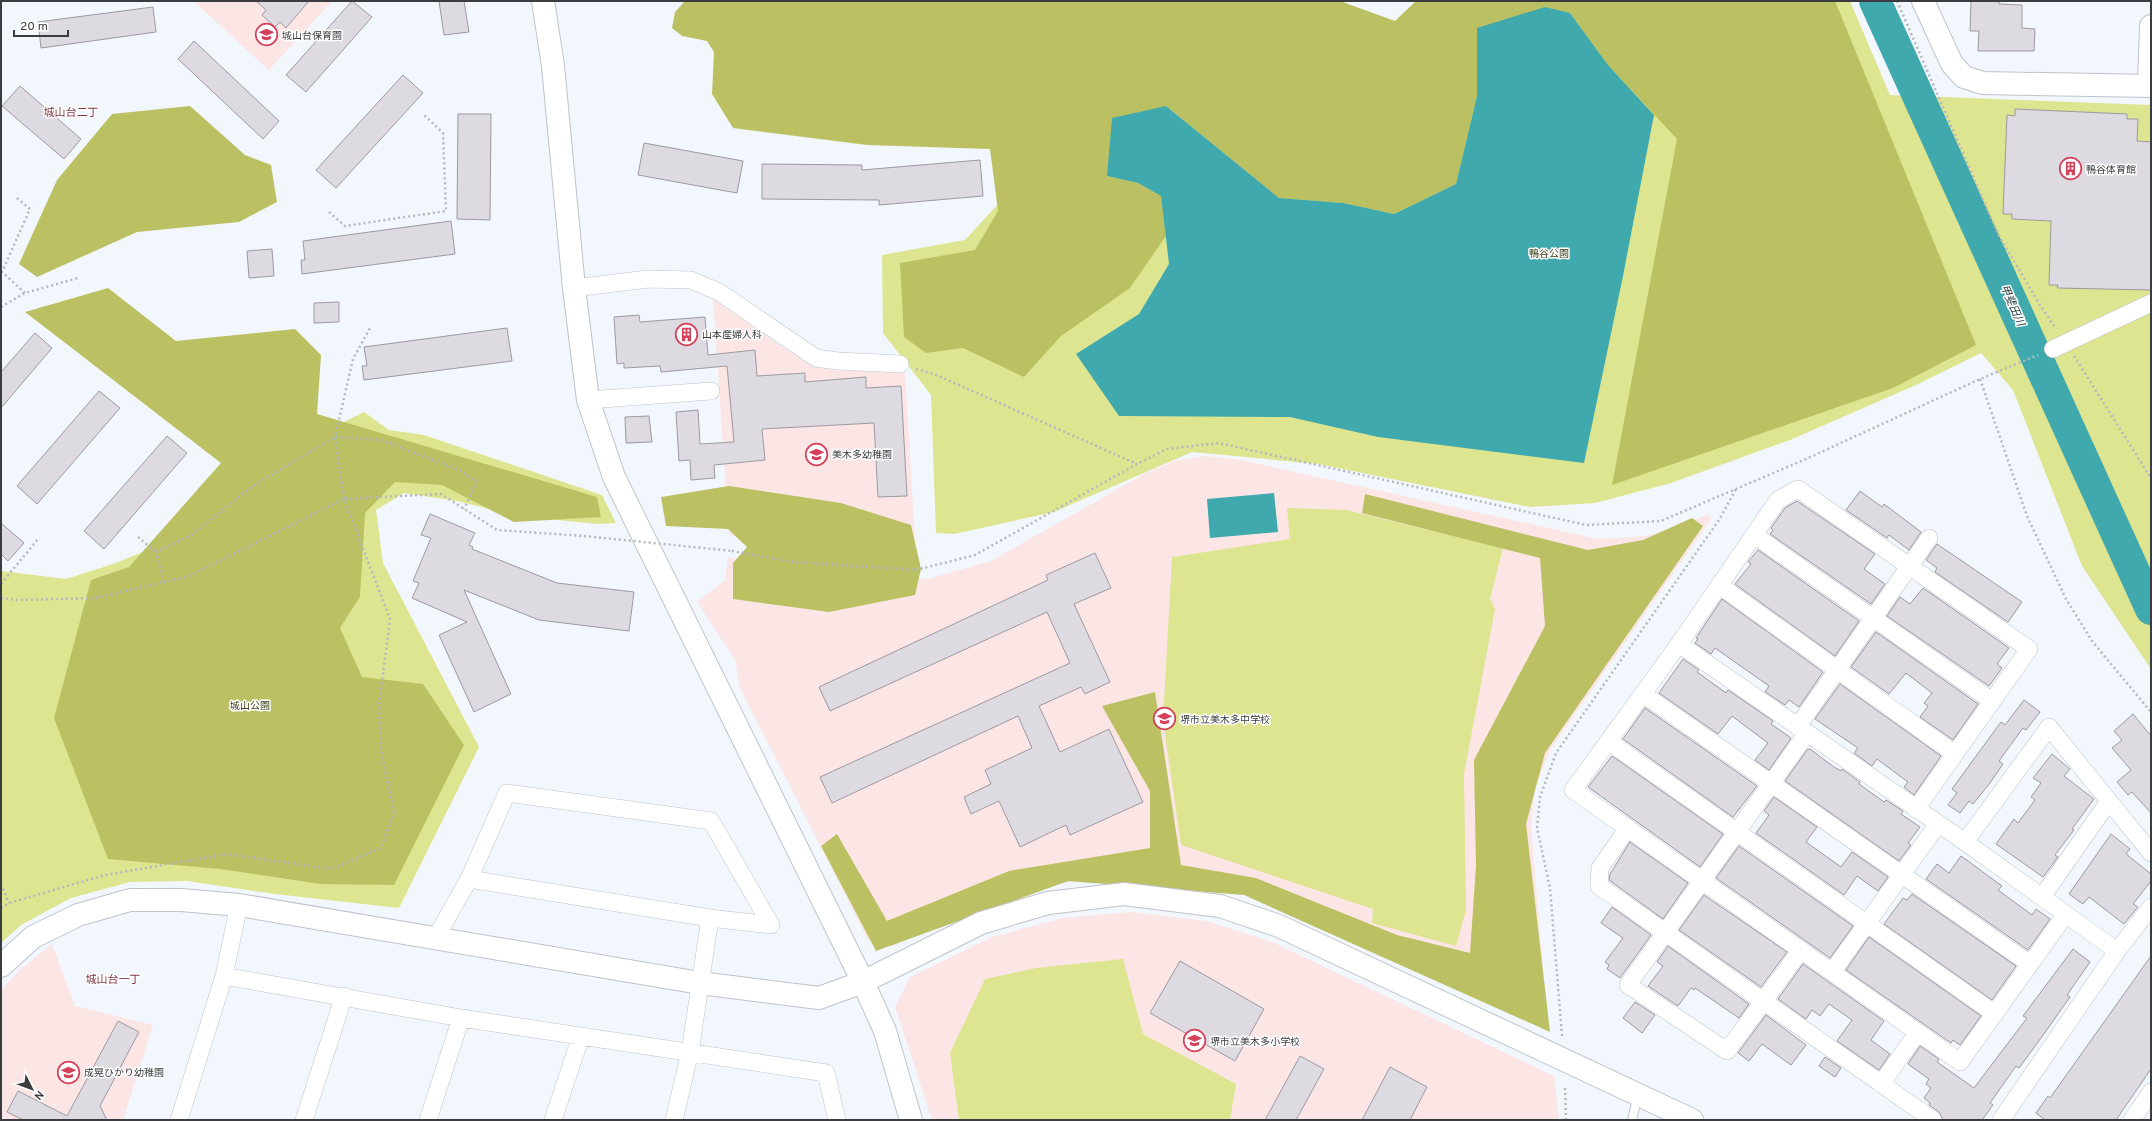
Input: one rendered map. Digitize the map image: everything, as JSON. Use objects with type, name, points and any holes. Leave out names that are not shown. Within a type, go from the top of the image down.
[{"type":"street","points":[[543,1],[553,66],[574,288],[588,400],[614,477],[863,982],[885,1031],[911,1120]]},
{"type":"street","points":[[1923,1],[1952,64],[1964,77],[1983,83],[2150,86],[2151,26]]},
{"type":"street","points":[[574,288],[648,279],[691,280],[719,292],[816,358],[838,361],[900,364]]},
{"type":"street","points":[[2060,346],[2151,303]]},
{"type":"street","points":[[588,400],[710,391]]},
{"type":"street","points":[[1916,809],[2029,649],[1798,490],[1778,500],[1643,694],[1574,790],[1960,1062],[2066,914]]},
{"type":"street","points":[[1754,535],[1874,617],[1992,701]]},
{"type":"street","points":[[1801,950],[1727,1051],[1628,985],[1770,784],[1837,669],[1929,538]]},
{"type":"street","points":[[1719,585],[1955,754]]},
{"type":"street","points":[[1678,644],[1965,842],[2118,951]]},
{"type":"street","points":[[1643,694],[2030,964]]},
{"type":"street","points":[[1965,842],[2049,727],[2151,853]]},
{"type":"street","points":[[1608,741],[1995,1014]]},
{"type":"street","points":[[435,939],[469,879],[507,793],[711,822],[771,925],[710,918],[469,879]]},
{"type":"street","points":[[2042,897],[2109,801]]},
{"type":"street","points":[[1832,972],[1938,824]]},
{"type":"street","points":[[1628,828],[1600,868],[1599,886],[1933,1120]]},
{"type":"street","points":[[1,966],[33,937],[78,915],[130,900],[182,900],[239,905],[700,983],[819,998],[863,982],[981,923],[1048,903],[1124,894],[1220,906],[1279,926],[1692,1120]]},
{"type":"street","points":[[180,1120],[224,976],[239,905]]},
{"type":"street","points":[[2001,1120],[2118,951],[2151,907]]},
{"type":"street","points":[[674,1120],[690,1052],[710,918]]},
{"type":"street","points":[[224,976],[344,996],[461,1018],[826,1074],[837,1120]]},
{"type":"street","points":[[304,1120],[344,996]]},
{"type":"street","points":[[428,1120],[461,1018]]},
{"type":"street","points":[[1881,1084],[1918,1032]]},
{"type":"street","points":[[553,1120],[581,1036]]},
{"type":"street","points":[[2132,1120],[2151,1092]]},
{"type":"lane","points":[[1632,1120],[1638,1094]]},
{"type":"path","points":[[1897,1],[1999,236],[2040,306],[2060,346],[2151,478]]},
{"type":"path","points":[[329,212],[345,226],[446,211],[444,133],[422,114]]},
{"type":"path","points":[[17,198],[30,209],[2,272],[26,293]]},
{"type":"path","points":[[1,307],[26,293],[78,278]]},
{"type":"path","points":[[1,908],[9,902],[105,875],[227,854],[331,869],[381,848],[394,813],[381,750],[379,706],[390,619],[344,499],[335,437],[353,359],[370,328]]},
{"type":"path","points":[[1,598],[17,600],[95,598],[187,577],[344,499],[440,494],[498,530],[584,536],[732,551],[793,562],[916,570],[975,555],[1137,464],[1167,450],[1219,443],[1586,525],[1661,521],[1806,460],[2000,370],[2060,346]]},
{"type":"path","points":[[900,364],[934,374],[1137,464]]},
{"type":"path","points":[[1980,379],[2026,516],[2066,599],[2092,641],[2151,712]]},
{"type":"path","points":[[156,552],[190,536],[256,484],[335,437],[381,440],[459,470],[477,482],[464,509]]},
{"type":"path","points":[[138,537],[156,552],[164,582]]},
{"type":"path","points":[[1,584],[38,539]]},
{"type":"path","points":[[1,884],[9,902]]},
{"type":"path","points":[[1565,1088],[1566,1120]]},
{"type":"shaded area","name":"城山台保育園","points":[[193,1],[332,1],[269,70]]},
{"type":"shaded area","name":"美木多幼稚園","points":[[713,299],[790,352],[812,365],[836,370],[905,373],[916,556],[862,557],[729,535]]},
{"type":"shaded area","name":"堺市立美木多中学校","points":[[1206,456],[1241,460],[1598,539],[1647,536],[1689,523],[1707,514],[1711,519],[1550,750],[1535,789],[1531,826],[1548,1029],[1240,891],[1092,878],[995,897],[891,947],[868,940],[740,688],[735,660],[697,602],[725,580],[728,557],[850,581],[928,579],[991,561],[1144,474],[1174,461]]},
{"type":"shaded area","name":"堺市立美木多小学校","points":[[1132,912],[1207,921],[1272,942],[1554,1076],[1559,1120],[932,1120],[895,1007],[910,977],[992,937],[1063,918]]},
{"type":"shaded area","name":"成晃ひかり幼稚園","points":[[52,944],[75,1006],[153,1025],[123,1120],[1,1119],[1,990],[22,968]]},
{"type":"green space","points":[[685,1],[1340,1],[1395,21],[1416,1],[1835,1],[1976,345],[1893,388],[1612,485],[1677,139],[1608,65],[1570,13],[1477,28],[1477,96],[1456,184],[1394,214],[1343,203],[1279,198],[1166,106],[1107,176],[1138,183],[1161,196],[1166,236],[1130,288],[1061,336],[1024,377],[963,348],[926,353],[904,337],[900,263],[975,250],[998,211],[990,149],[867,145],[733,128],[712,94],[714,52],[707,41],[682,36],[672,28],[675,12]]},
{"type":"green space","name":"鴨谷公園","points":[[1471,1],[1850,1],[1890,95],[2151,105],[2151,669],[2082,566],[2013,390],[1981,353],[1916,385],[1790,440],[1671,483],[1595,503],[1530,507],[1318,464],[1192,452],[1054,512],[954,534],[936,533],[931,395],[883,333],[882,255],[965,240],[998,204],[1406,25]]},
{"type":"green space","points":[[190,106],[245,155],[271,165],[277,202],[239,222],[137,232],[37,277],[19,264],[57,180],[112,114]]},
{"type":"green space","name":"城山公園","points":[[108,288],[176,341],[295,329],[321,355],[317,414],[597,497],[601,517],[514,522],[442,485],[395,482],[365,513],[360,597],[340,628],[362,677],[423,684],[464,745],[394,885],[321,884],[220,869],[108,859],[54,718],[91,580],[129,567],[221,463],[25,312]]},
{"type":"green space","name":"城山公園","points":[[364,412],[389,430],[424,435],[602,495],[616,523],[598,524],[518,516],[457,501],[404,493],[376,510],[383,563],[479,747],[399,908],[275,894],[187,881],[130,882],[71,898],[21,925],[1,943],[1,571],[66,579],[116,563],[162,544],[298,445]]},
{"type":"green space","points":[[729,486],[841,503],[911,525],[921,569],[915,595],[829,612],[733,599],[733,563],[747,547],[728,529],[666,526],[661,497]]},
{"type":"green space","points":[[1365,494],[1588,550],[1643,540],[1692,518],[1703,526],[1545,753],[1526,824],[1550,1032],[1244,895],[1068,881],[876,951],[821,846],[837,834],[887,921],[1009,871],[1150,848],[1150,791],[1102,706],[1155,692],[1181,865],[1256,878],[1397,935],[1470,953],[1476,866],[1474,760],[1545,626],[1540,558],[1362,513]]},
{"type":"green space","points":[[1287,508],[1346,510],[1503,548],[1490,599],[1495,609],[1464,774],[1466,910],[1456,946],[1372,923],[1373,909],[1181,845],[1163,720],[1172,557],[1290,539]]},
{"type":"green space","points":[[1123,959],[1143,1034],[1236,1084],[1230,1120],[959,1120],[950,1053],[985,979],[1036,968]]},
{"type":"water","points":[[1545,7],[1570,13],[1608,65],[1654,115],[1623,276],[1584,463],[1378,437],[1290,417],[1119,416],[1076,354],[1139,314],[1169,264],[1161,196],[1138,183],[1107,176],[1112,118],[1166,106],[1279,198],[1343,203],[1394,214],[1456,184],[1477,96],[1477,28]]},
{"type":"water","points":[[1274,493],[1278,532],[1210,538],[1207,499]]},
{"type":"building","points":[[256,1],[309,1],[286,28],[280,22],[275,27],[262,15],[266,10]]},
{"type":"building","points":[[352,1],[372,17],[306,92],[286,75]]},
{"type":"building","points":[[439,1],[464,1],[469,32],[444,35]]},
{"type":"building","points":[[1971,1],[1999,1],[1999,4],[2022,5],[2022,28],[2035,29],[2034,51],[1978,51],[1979,31],[1970,31]]},
{"type":"building","points":[[153,7],[156,32],[41,48],[38,22]]},
{"type":"building","points":[[194,41],[279,121],[263,139],[178,59]]},
{"type":"building","points":[[403,75],[423,93],[336,188],[316,170]]},
{"type":"building","points":[[20,86],[81,139],[64,159],[2,106]]},
{"type":"building","name":"鴨谷体育館","points":[[2015,109],[2127,114],[2127,119],[2138,119],[2137,141],[2151,142],[2151,290],[2057,288],[2058,285],[2049,285],[2051,221],[2012,219],[2012,214],[2003,214],[2007,115],[2015,116]]},
{"type":"building","points":[[458,114],[491,114],[490,220],[457,219]]},
{"type":"building","points":[[644,143],[743,161],[737,193],[638,175]]},
{"type":"building","points":[[980,160],[983,196],[879,205],[879,200],[762,199],[762,164],[862,165],[862,170]]},
{"type":"building","points":[[451,221],[455,254],[302,274],[301,260],[305,260],[303,241]]},
{"type":"building","points":[[272,249],[274,276],[249,278],[247,251]]},
{"type":"building","points":[[339,302],[339,322],[314,323],[314,303]]},
{"type":"building","points":[[639,315],[640,322],[705,317],[708,355],[755,350],[757,376],[805,373],[805,382],[866,377],[866,388],[901,386],[907,496],[878,497],[874,423],[762,429],[765,460],[714,465],[715,478],[691,480],[690,460],[679,461],[676,412],[698,410],[700,444],[734,442],[727,366],[661,372],[660,366],[624,368],[624,363],[617,364],[614,317]]},
{"type":"building","points":[[507,328],[512,361],[364,380],[362,366],[367,366],[364,347]]},
{"type":"building","points":[[35,333],[52,348],[1,408],[1,372]]},
{"type":"building","points":[[99,391],[120,408],[37,504],[17,486]]},
{"type":"building","points":[[649,416],[652,442],[626,443],[625,417]]},
{"type":"building","points":[[167,436],[187,453],[104,549],[84,531]]},
{"type":"building","points":[[1860,491],[1882,507],[1884,504],[1921,532],[1909,550],[1889,535],[1887,538],[1846,510]]},
{"type":"building","points":[[1797,501],[1875,554],[1864,569],[1885,584],[1871,604],[1770,534],[1773,530],[1771,528],[1785,508]]},
{"type":"building","points":[[430,514],[475,533],[469,545],[473,547],[472,549],[557,583],[634,592],[629,631],[539,620],[464,590],[511,694],[474,712],[439,635],[467,622],[412,598],[419,583],[413,581],[431,538],[421,535]]},
{"type":"building","points":[[1,523],[24,543],[8,561],[1,554]]},
{"type":"building","points":[[1937,544],[2022,602],[2008,622],[1935,572],[1937,568],[1926,560]]},
{"type":"building","points":[[1758,550],[1859,621],[1835,656],[1735,584],[1751,564],[1748,562]]},
{"type":"building","points":[[1095,553],[1111,588],[1074,604],[1110,682],[1085,694],[1081,687],[1039,706],[1060,752],[1109,729],[1143,802],[1070,835],[1066,825],[1020,847],[999,801],[971,814],[964,797],[991,784],[985,770],[1032,748],[1018,716],[832,803],[820,777],[1070,663],[1047,612],[830,711],[819,687],[1048,580],[1046,575]]},
{"type":"building","points":[[1923,588],[2009,648],[1997,664],[2002,668],[1989,686],[1887,616],[1900,597],[1910,604]]},
{"type":"building","points":[[1722,599],[1823,672],[1799,707],[1789,700],[1785,705],[1765,692],[1769,686],[1715,648],[1711,654],[1695,643],[1698,639],[1696,638]]},
{"type":"building","points":[[1876,632],[1978,704],[1953,740],[1920,717],[1928,706],[1924,703],[1932,693],[1906,673],[1889,694],[1851,667]]},
{"type":"building","points":[[1683,659],[1699,670],[1697,672],[1726,693],[1728,690],[1773,721],[1771,724],[1791,738],[1769,770],[1755,760],[1768,743],[1732,716],[1718,734],[1659,693]]},
{"type":"building","points":[[1840,684],[1941,756],[1914,795],[1904,787],[1908,782],[1877,759],[1872,766],[1854,753],[1858,748],[1815,719]]},
{"type":"building","points":[[2024,700],[2040,712],[2026,730],[2023,728],[1999,761],[2003,764],[1990,783],[1973,804],[1969,801],[1960,813],[1948,805],[1957,793],[1952,789],[2001,722],[2005,725]]},
{"type":"building","points":[[1645,708],[1757,786],[1733,817],[1623,739]]},
{"type":"building","points":[[2133,714],[2151,736],[2151,813],[2132,792],[2128,795],[2117,782],[2131,770],[2112,748],[2122,740],[2114,731]]},
{"type":"building","points":[[1810,749],[1834,767],[1841,771],[1842,769],[1860,782],[1859,784],[1884,802],[1886,800],[1903,811],[1901,814],[1920,827],[1908,843],[1911,845],[1899,861],[1785,781],[1807,750]]},
{"type":"building","points":[[2052,754],[2070,769],[2064,776],[2094,799],[2072,829],[2074,830],[2055,855],[2058,857],[2043,877],[1996,844],[2014,819],[2018,823],[2035,800],[2031,797],[2041,783],[2033,778]]},
{"type":"building","points":[[1612,756],[1723,834],[1700,867],[1588,787]]},
{"type":"building","points":[[1774,797],[1817,827],[1806,842],[1841,867],[1852,852],[1888,877],[1878,891],[1857,876],[1844,895],[1756,833],[1769,815],[1764,811]]},
{"type":"building","points":[[2111,834],[2130,849],[2126,854],[2151,874],[2151,881],[2133,904],[2138,907],[2124,924],[2089,897],[2083,904],[2069,894]]},
{"type":"building","points":[[1630,842],[1688,883],[1663,919],[1609,880],[1610,874]]},
{"type":"building","points":[[1739,846],[1853,926],[1830,958],[1716,878]]},
{"type":"building","points":[[1961,856],[2002,886],[1998,890],[2032,915],[2036,909],[2050,919],[2028,950],[1926,879],[1937,864],[1949,873]]},
{"type":"building","points":[[1912,894],[2016,966],[1992,1000],[1884,924],[1903,898],[1907,900]]},
{"type":"building","points":[[1704,895],[1787,952],[1761,987],[1679,930]]},
{"type":"building","points":[[1612,907],[1651,935],[1620,978],[1607,969],[1609,965],[1605,962],[1623,938],[1601,923]]},
{"type":"building","points":[[1869,937],[1981,1016],[1960,1045],[1953,1040],[1951,1043],[1846,970]]},
{"type":"building","points":[[1668,946],[1749,1004],[1739,1018],[1695,988],[1694,990],[1691,988],[1678,1006],[1648,986],[1663,966],[1657,962]]},
{"type":"building","points":[[2073,949],[2090,962],[2067,995],[2070,997],[2019,1068],[2016,1066],[1990,1103],[1993,1105],[1982,1120],[1943,1120],[1939,1112],[1929,1105],[1930,1103],[1924,1098],[1931,1088],[1926,1084],[1929,1079],[1908,1064],[1920,1046],[1939,1059],[1937,1062],[1974,1088],[2027,1018],[2023,1016]]},
{"type":"building","points":[[2151,956],[2151,1069],[2116,1120],[2045,1120],[2036,1113],[2048,1096],[2050,1098]]},
{"type":"building","points":[[1180,961],[1264,1009],[1235,1061],[1150,1013]]},
{"type":"building","points":[[1803,964],[1884,1021],[1871,1040],[1890,1054],[1879,1070],[1837,1041],[1852,1020],[1829,1004],[1820,1016],[1812,1010],[1806,1019],[1778,999]]},
{"type":"building","points":[[1635,1002],[1655,1015],[1642,1033],[1623,1018]]},
{"type":"building","points":[[1766,1015],[1806,1045],[1791,1065],[1762,1044],[1749,1061],[1738,1053]]},
{"type":"building","points":[[118,1021],[139,1032],[100,1106],[107,1120],[23,1120],[7,1112],[18,1091],[67,1116]]},
{"type":"building","points":[[1300,1056],[1324,1069],[1296,1120],[1265,1120]]},
{"type":"building","points":[[1825,1057],[1841,1068],[1835,1077],[1819,1066]]},
{"type":"building","points":[[1390,1067],[1427,1087],[1410,1120],[1362,1120]]},
{"type":"waterway","name":"甲斐田川","points":[[1875,1],[2151,609]]},
{"type":"place","name":"城山台保育園","points":[[266,35]]},
{"type":"place","name":"鴨谷体育館","points":[[2070,169]]},
{"type":"place","name":"山本産婦人科","points":[[687,334]]},
{"type":"place","name":"美木多幼稚園","points":[[816,454]]},
{"type":"place","name":"堺市立美木多中学校","points":[[1164,719]]},
{"type":"place","name":"堺市立美木多小学校","points":[[1194,1041]]},
{"type":"place","name":"成晃ひかり幼稚園","points":[[69,1072]]},
{"type":"district","name":"城山台二丁","points":[[71,112]]},
{"type":"district","name":"城山台一丁","points":[[113,979]]}]
